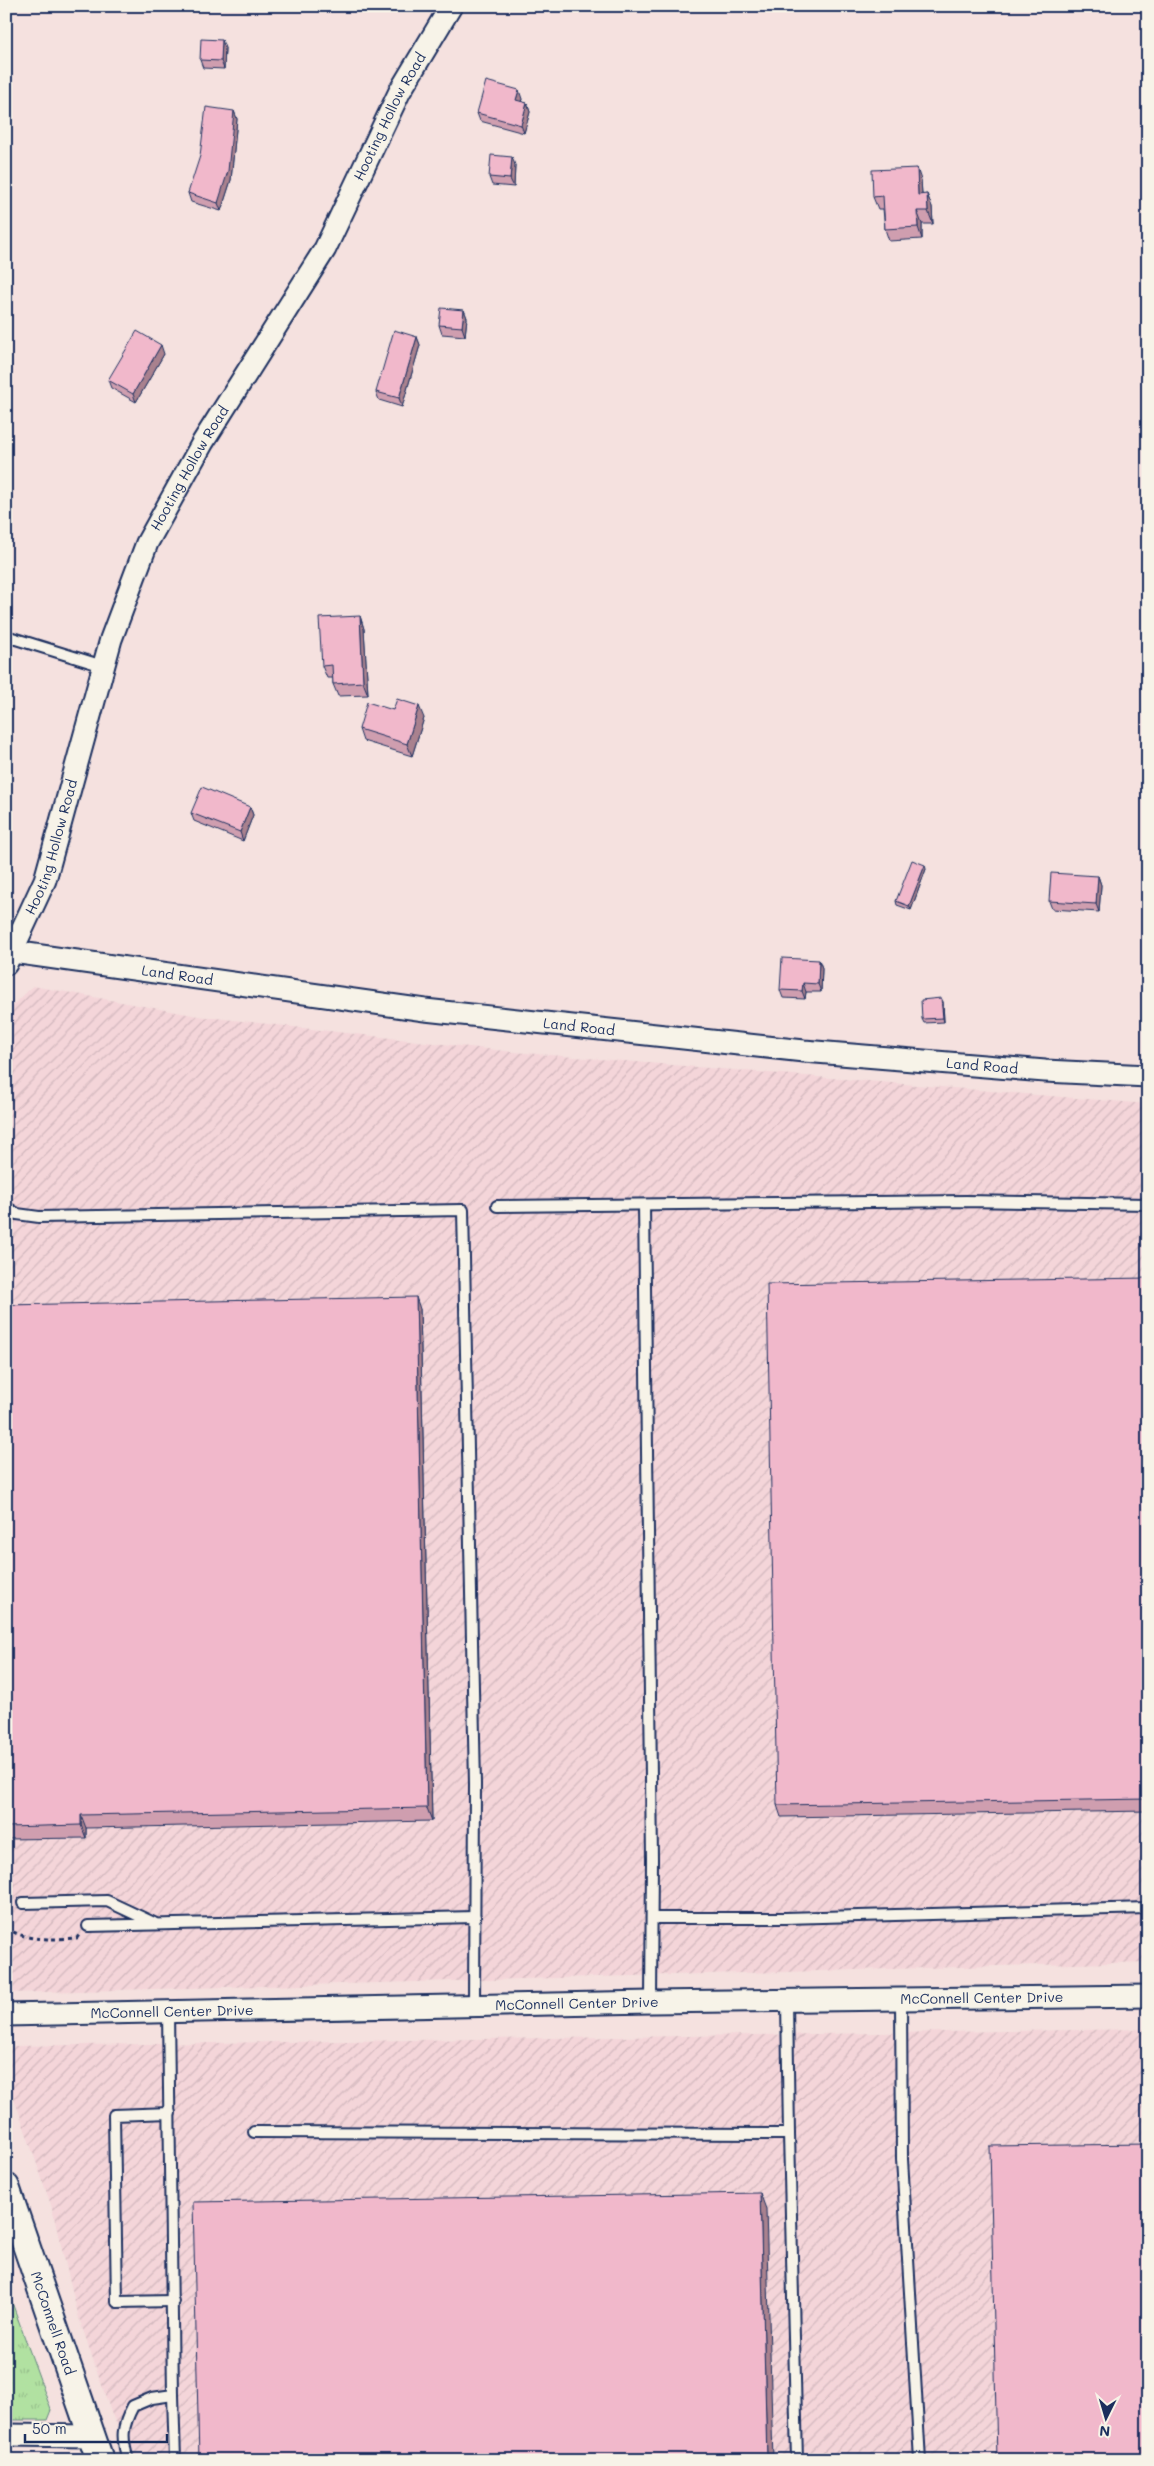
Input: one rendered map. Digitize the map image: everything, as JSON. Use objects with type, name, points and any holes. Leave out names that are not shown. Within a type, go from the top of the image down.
[{"type":"street","name":"Hooting Hollow Road","points":[[10,958],[45,880],[110,639],[147,543],[203,442],[325,249],[344,213],[400,91],[451,6]]},
{"type":"street","name":"Land Road","points":[[10,958],[435,1012],[804,1051],[1045,1071],[1148,1076]]},
{"type":"street","name":"McConnell Center Drive","points":[[6,2015],[651,2002],[1148,1996]]},
{"type":"street","name":"McConnell Road","points":[[9,2203],[100,2460]]},
{"type":"street","points":[[6,2434],[90,2436]]},
{"type":"lane","points":[[6,636],[103,666]]},
{"type":"lane","points":[[497,1206],[966,1201],[1148,1204]]},
{"type":"lane","points":[[644,1205],[652,1918],[651,2002]]},
{"type":"lane","points":[[6,1207],[17,1214],[39,1217],[463,1210],[476,1784],[474,2006]]},
{"type":"lane","points":[[22,1903],[107,1901],[158,1924]]},
{"type":"lane","points":[[652,1918],[785,1918],[1148,1908]]},
{"type":"lane","points":[[88,1926],[475,1917]]},
{"type":"lane","points":[[901,1999],[902,2159],[920,2460]]},
{"type":"lane","points":[[787,2001],[797,2460]]},
{"type":"lane","points":[[168,2012],[175,2460]]},
{"type":"lane","points":[[170,2113],[114,2115],[117,2302],[173,2301]]},
{"type":"lane","points":[[254,2132],[789,2134]]},
{"type":"lane","points":[[128,2460],[124,2447],[123,2425],[133,2406],[152,2398],[173,2395]]},
{"type":"path","points":[[6,1928],[14,1933],[36,1940],[77,1938],[88,1926]]},
{"type":"shaded area","points":[[33,986],[198,1016],[513,1052],[1148,1104],[1148,1962],[6,1993],[6,1012]]},
{"type":"shaded area","points":[[1148,2029],[1148,2460],[136,2460],[112,2415],[79,2318],[51,2205],[6,2075],[6,2053],[14,2046]]},
{"type":"green space","points":[[6,2286],[51,2410],[47,2420],[6,2420]]},
{"type":"building","points":[[201,39],[222,40],[221,61],[200,60]]},
{"type":"building","points":[[486,81],[519,90],[516,100],[527,103],[521,125],[477,113]]},
{"type":"building","points":[[206,107],[234,111],[228,171],[218,203],[188,193],[200,156]]},
{"type":"building","points":[[491,155],[512,157],[510,179],[489,177]]},
{"type":"building","points":[[917,168],[918,195],[927,194],[928,211],[917,211],[918,227],[885,229],[883,196],[873,197],[872,170]]},
{"type":"building","points":[[441,308],[464,310],[462,327],[439,325]]},
{"type":"building","points":[[394,330],[417,337],[399,398],[376,392]]},
{"type":"building","points":[[137,331],[161,345],[133,394],[108,380]]},
{"type":"building","points":[[360,616],[363,682],[333,684],[332,665],[322,666],[319,618]]},
{"type":"building","points":[[397,699],[419,706],[407,744],[359,729],[367,702],[393,710]]},
{"type":"building","points":[[202,787],[250,807],[240,832],[191,813]]},
{"type":"building","points":[[912,860],[925,865],[909,906],[896,901]]},
{"type":"building","points":[[1051,873],[1098,876],[1096,904],[1049,901]]},
{"type":"building","points":[[782,958],[819,960],[818,984],[803,983],[802,991],[780,990]]},
{"type":"building","points":[[941,998],[943,1018],[922,1019],[921,1000]]},
{"type":"building","points":[[1148,1278],[1148,1799],[777,1805],[767,1284]]},
{"type":"building","points":[[416,1297],[427,1808],[81,1815],[81,1825],[6,1827],[6,1305]]},
{"type":"building","points":[[1148,2144],[1148,2460],[997,2460],[990,2146]]},
{"type":"building","points":[[760,2193],[767,2460],[199,2460],[193,2202]]}]
